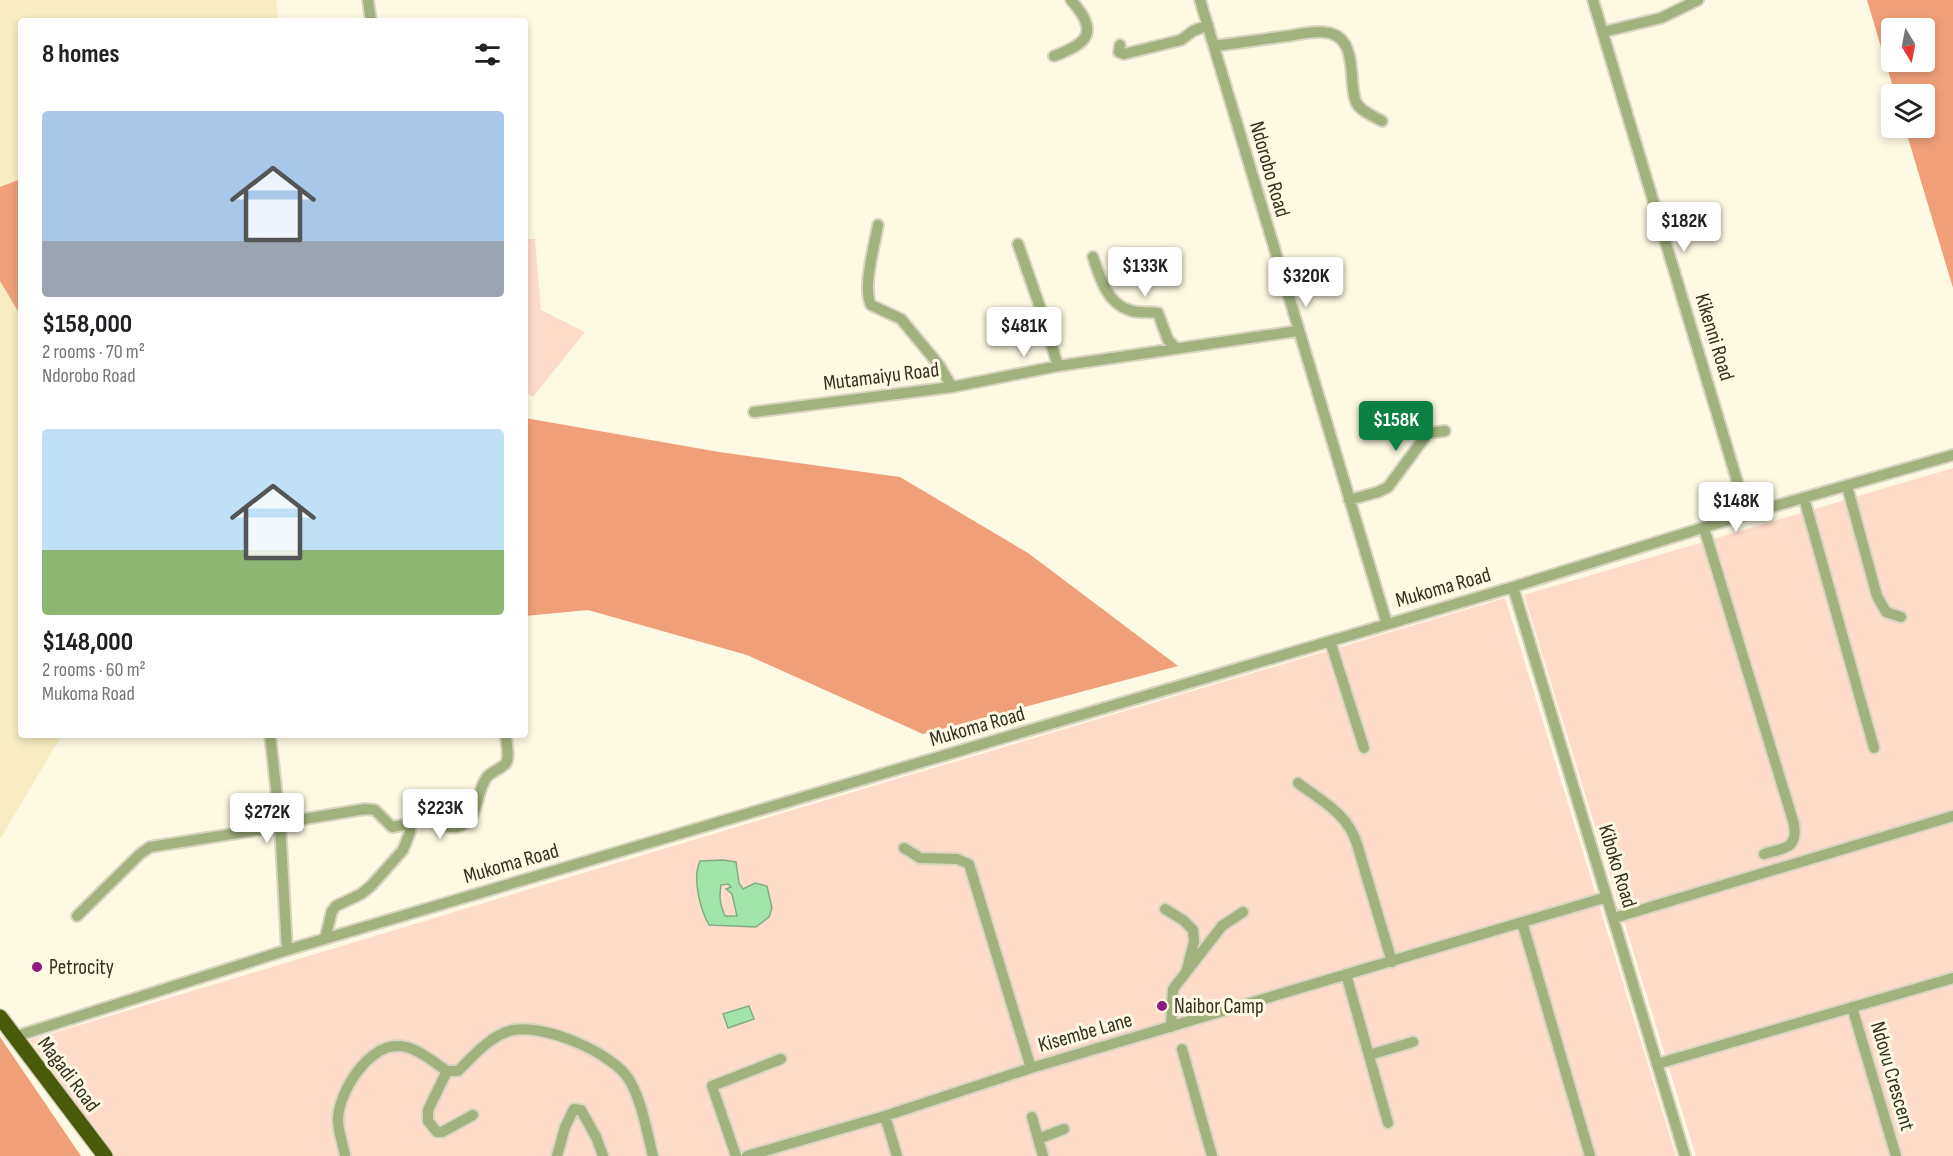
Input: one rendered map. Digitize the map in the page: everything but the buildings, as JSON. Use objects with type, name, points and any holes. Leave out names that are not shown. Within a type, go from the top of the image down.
[{"type":"highway","name":"Magadi Road","points":[[0,1017],[105,1156]]},
{"type":"street","points":[[368,0],[371,18]]},
{"type":"street","points":[[1054,56],[1076,48],[1086,37],[1087,25],[1071,0]]},
{"type":"street","name":"Ndorobo Road","points":[[1200,0],[1387,624]]},
{"type":"street","name":"Kikenni Road","points":[[1593,0],[1747,514]]},
{"type":"street","points":[[1603,32],[1661,18],[1698,0]]},
{"type":"street","points":[[1120,45],[1119,52],[1124,54],[1184,39],[1193,31],[1208,25]]},
{"type":"street","points":[[1214,46],[1314,32],[1331,33],[1339,38],[1347,50],[1353,67],[1356,103],[1364,111],[1382,121]]},
{"type":"street","points":[[878,225],[870,272],[869,302],[901,319],[939,365],[952,387]]},
{"type":"street","points":[[1017,244],[1058,366]]},
{"type":"street","points":[[1093,257],[1106,291],[1114,301],[1128,310],[1158,313],[1168,340],[1176,348]]},
{"type":"street","name":"Mutamaiyu Road","points":[[754,412],[952,387],[1058,366],[1298,331]]},
{"type":"street","points":[[1349,500],[1388,487],[1428,433],[1445,430]]},
{"type":"street","name":"Mukoma Road","points":[[14,1037],[287,950],[1513,587],[1747,514],[1953,455]]},
{"type":"street","points":[[1847,486],[1877,596],[1886,612],[1901,617]]},
{"type":"street","points":[[1804,498],[1874,748]]},
{"type":"street","points":[[1704,528],[1794,824],[1794,840],[1790,846],[1764,854]]},
{"type":"street","name":"Kiboko Road","points":[[1513,587],[1685,1156]]},
{"type":"street","points":[[1330,641],[1364,747]]},
{"type":"street","points":[[270,738],[280,823],[287,950]]},
{"type":"street","points":[[325,939],[332,911],[336,906],[361,894],[403,850],[410,832],[409,824],[413,818],[427,816],[445,826],[453,827],[461,826],[470,820],[487,777],[506,763],[508,758],[506,738]]},
{"type":"street","points":[[1298,783],[1341,815],[1349,825],[1357,844],[1392,962]]},
{"type":"street","points":[[77,916],[150,847],[270,828],[280,823],[365,809],[375,810],[386,823],[392,826],[409,824]]},
{"type":"street","points":[[1614,918],[1953,816]]},
{"type":"street","points":[[904,848],[920,858],[957,859],[969,864],[1031,1068]]},
{"type":"street","name":"Kisembe Lane","points":[[747,1156],[885,1116],[1031,1068],[1607,897]]},
{"type":"street","points":[[1165,909],[1183,920],[1193,930],[1194,942],[1186,972]]},
{"type":"street","points":[[1171,1027],[1172,993],[1222,926],[1243,912]]},
{"type":"street","points":[[1522,922],[1590,1156]]},
{"type":"street","points":[[1346,974],[1388,1123]]},
{"type":"street","points":[[1657,1064],[1953,978]]},
{"type":"street","name":"Ndovu Crescent","points":[[1852,1007],[1896,1156]]},
{"type":"street","points":[[345,1156],[338,1116],[345,1094],[360,1067],[372,1055],[388,1047],[411,1048],[447,1071],[458,1071],[492,1039],[512,1030],[531,1029],[565,1038],[612,1061],[630,1081],[653,1156]]},
{"type":"street","points":[[1369,1055],[1413,1042]]},
{"type":"street","points":[[1182,1049],[1212,1156]]},
{"type":"street","points":[[736,1156],[713,1084],[781,1059]]},
{"type":"street","points":[[447,1071],[428,1110],[428,1121],[437,1132],[442,1132],[473,1115]]},
{"type":"street","points":[[557,1156],[565,1127],[574,1109],[581,1110],[587,1118],[603,1156]]},
{"type":"street","points":[[885,1116],[897,1156]]},
{"type":"street","points":[[1032,1117],[1043,1156]]},
{"type":"street","points":[[1038,1139],[1064,1129]]},
{"type":"shaded area","points":[[0,0],[276,0],[278,18],[18,18],[18,738],[60,738],[0,839]]},
{"type":"shaded area","points":[[1867,0],[1953,0],[1953,288],[1908,138],[1935,138],[1935,84],[1892,84],[1888,72],[1935,72],[1935,18],[1881,18],[1881,47]]},
{"type":"shaded area","points":[[18,180],[18,311],[0,281],[0,187]]},
{"type":"shaded area","points":[[528,239],[535,239],[541,310],[585,332],[533,397],[528,394]]},
{"type":"shaded area","points":[[528,419],[719,452],[900,477],[1028,553],[1178,666],[923,734],[747,655],[588,610],[528,616]]},
{"type":"shaded area","points":[[1953,468],[1953,1156],[1696,1156],[1524,595]]},
{"type":"shaded area","points":[[1505,598],[1676,1156],[114,1156],[30,1040],[806,806]]},
{"type":"shaded area","points":[[700,861],[736,862],[739,883],[743,889],[755,883],[767,886],[772,908],[769,917],[756,927],[709,925],[698,893],[697,876]],"holes":[[[728,884],[731,887],[726,889],[732,894],[737,916],[725,916],[721,905],[721,885]]]},
{"type":"shaded area","points":[[749,1006],[754,1019],[728,1028],[723,1014]]},
{"type":"shaded area","points":[[0,1037],[81,1156],[0,1156]]},
{"type":"place","name":"Petrocity","points":[[37,967]]},
{"type":"place","name":"Naibor Camp","points":[[1162,1006]]}]
